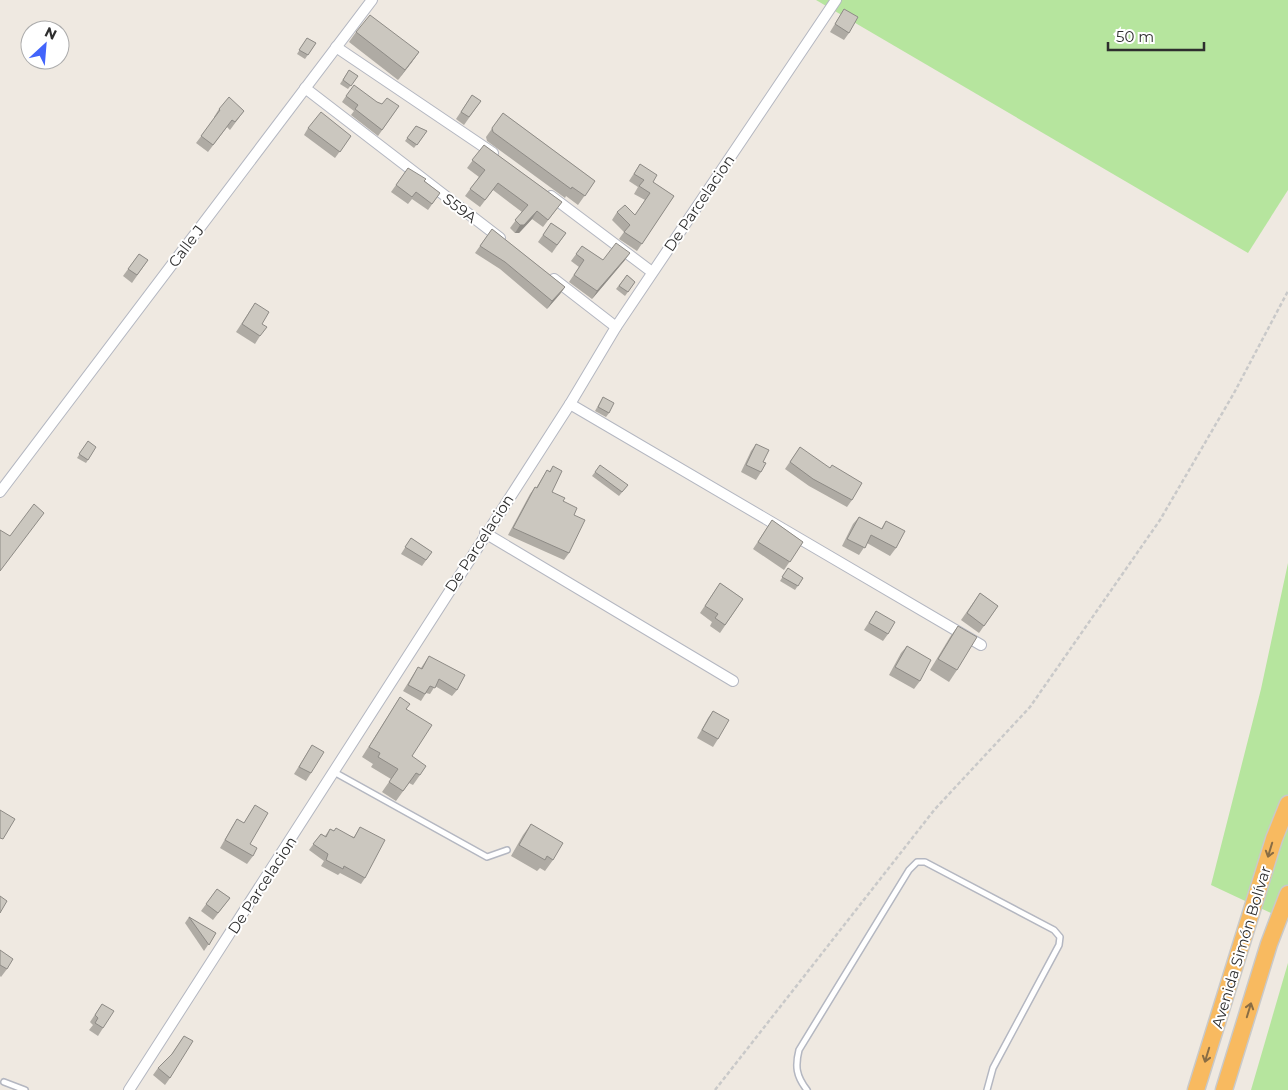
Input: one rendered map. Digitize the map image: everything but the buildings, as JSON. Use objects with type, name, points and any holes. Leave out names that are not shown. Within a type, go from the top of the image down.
[{"type":"highway","name":"Avenida Simón Bolívar","points":[[1196,1090],[1274,839],[1288,804]]},
{"type":"highway","name":"Avenida Simón Bolívar","points":[[1224,1090],[1269,944],[1288,894]]},
{"type":"street","name":"Calle J","points":[[0,492],[372,0]]},
{"type":"street","name":"De Parcelacion","points":[[129,1090],[485,533],[570,404],[616,327],[836,0]]},
{"type":"street","points":[[336,47],[500,158]]},
{"type":"street","name":"S59A","points":[[305,88],[507,243]]},
{"type":"street","points":[[546,192],[652,272]]},
{"type":"street","points":[[546,273],[616,327]]},
{"type":"street","points":[[570,404],[981,645]]},
{"type":"street","points":[[485,533],[733,681]]},
{"type":"lane","points":[[334,772],[487,857],[507,850]]},
{"type":"lane","points":[[807,1090],[799,1080],[796,1065],[799,1050],[909,870],[917,862],[925,862],[1054,930],[1060,937],[1059,945],[993,1068],[987,1090]]},
{"type":"lane","points":[[4,1082],[25,1090]]},
{"type":"path","points":[[715,1090],[935,809],[1030,707],[1160,520],[1234,393],[1288,291]]},
{"type":"green space","points":[[816,0],[1288,0],[1288,190],[1248,253]]},
{"type":"green space","points":[[1288,563],[1288,921],[1211,885],[1261,689]]},
{"type":"green space","points":[[1288,963],[1288,1090],[1251,1090]]}]
